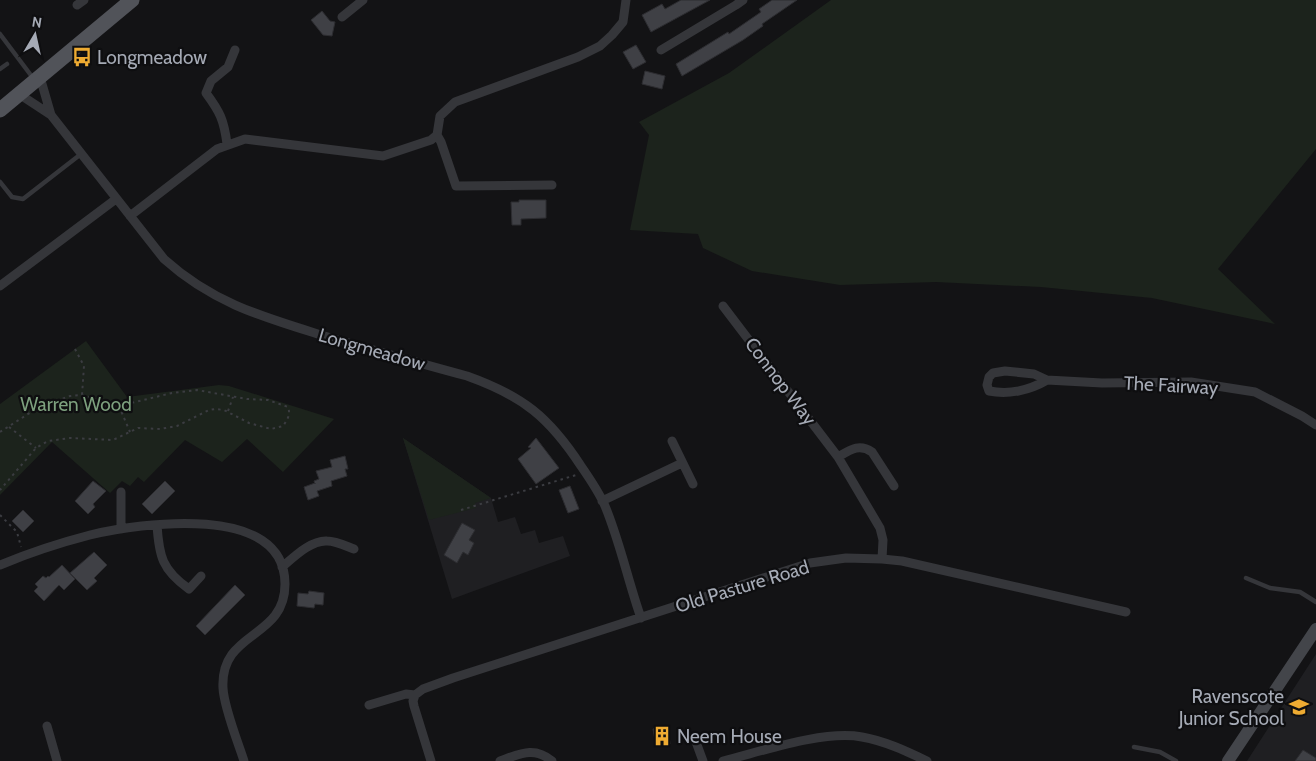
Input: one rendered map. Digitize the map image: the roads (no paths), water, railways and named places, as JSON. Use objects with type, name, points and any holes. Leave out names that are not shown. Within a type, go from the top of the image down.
[{"type":"main road","points":[[0,110],[125,2]]},
{"type":"main road","points":[[1228,761],[1316,629]]},
{"type":"street","points":[[342,17],[363,0]]},
{"type":"street","points":[[130,216],[216,149],[245,139],[383,156],[432,140],[436,135],[440,116],[455,102],[578,57],[600,46],[623,22],[626,0]]},
{"type":"street","points":[[660,50],[736,6],[743,0]]},
{"type":"street","points":[[227,144],[225,126],[220,111],[206,93],[211,81],[228,67],[235,50]]},
{"type":"street","points":[[37,79],[51,115]]},
{"type":"street","points":[[19,94],[51,115]]},
{"type":"street","name":"Longmeadow","points":[[51,115],[116,199],[170,264],[189,280],[224,301],[278,321],[468,376],[508,393],[535,411],[561,437],[582,466],[602,501],[613,529],[641,618]]},
{"type":"street","points":[[436,135],[441,142],[456,186],[552,185]]},
{"type":"street","points":[[0,286],[116,199]]},
{"type":"street","name":"Connop Way","points":[[723,306],[838,456],[880,528],[883,540],[882,559]]},
{"type":"street","name":"The Fairway","points":[[1047,380],[1034,387],[1014,392],[989,391],[987,385],[988,377],[993,373],[1005,371],[1034,374],[1047,380],[1102,383],[1191,382],[1255,392],[1316,425]]},
{"type":"street","points":[[672,441],[692,484]]},
{"type":"street","points":[[838,456],[856,447],[868,449],[872,452],[894,486]]},
{"type":"street","points":[[602,501],[682,463]]},
{"type":"street","points":[[121,492],[121,529]]},
{"type":"street","points":[[0,565],[58,543],[121,529],[158,525],[210,524],[241,530],[255,536],[270,547],[278,556],[282,567],[284,594],[275,615],[266,626],[246,639],[228,659],[223,682],[224,697],[244,761]]},
{"type":"street","points":[[158,525],[159,549],[170,573],[188,589],[201,576]]},
{"type":"street","points":[[282,567],[316,543],[327,541],[354,549]]},
{"type":"street","name":"Old Pasture Road","points":[[369,705],[406,694],[415,694],[423,688],[810,563],[846,558],[882,559],[923,565],[1126,612]]},
{"type":"street","points":[[415,694],[414,706],[431,761]]},
{"type":"street","points":[[47,726],[57,761]]},
{"type":"street","points":[[723,761],[819,737],[847,735],[878,740],[927,761]]},
{"type":"street","points":[[696,742],[703,761]]},
{"type":"street","points":[[500,761],[524,753],[535,752],[545,755],[552,761]]},
{"type":"lane","points":[[0,34],[37,79]]},
{"type":"lane","points":[[0,69],[7,64]]},
{"type":"lane","points":[[0,182],[12,197],[23,199],[81,154]]},
{"type":"lane","points":[[1246,578],[1270,588],[1300,592],[1316,602]]},
{"type":"lane","points":[[1134,747],[1160,752],[1176,761]]},
{"type":"place","name":"Longmeadow","points":[[82,57]]},
{"type":"place","name":"Ravenscote Junior School","points":[[1299,707]]},
{"type":"place","name":"Neem House","points":[[662,736]]},
{"type":"park label","name":"Warren Wood","points":[[76,404]]}]
